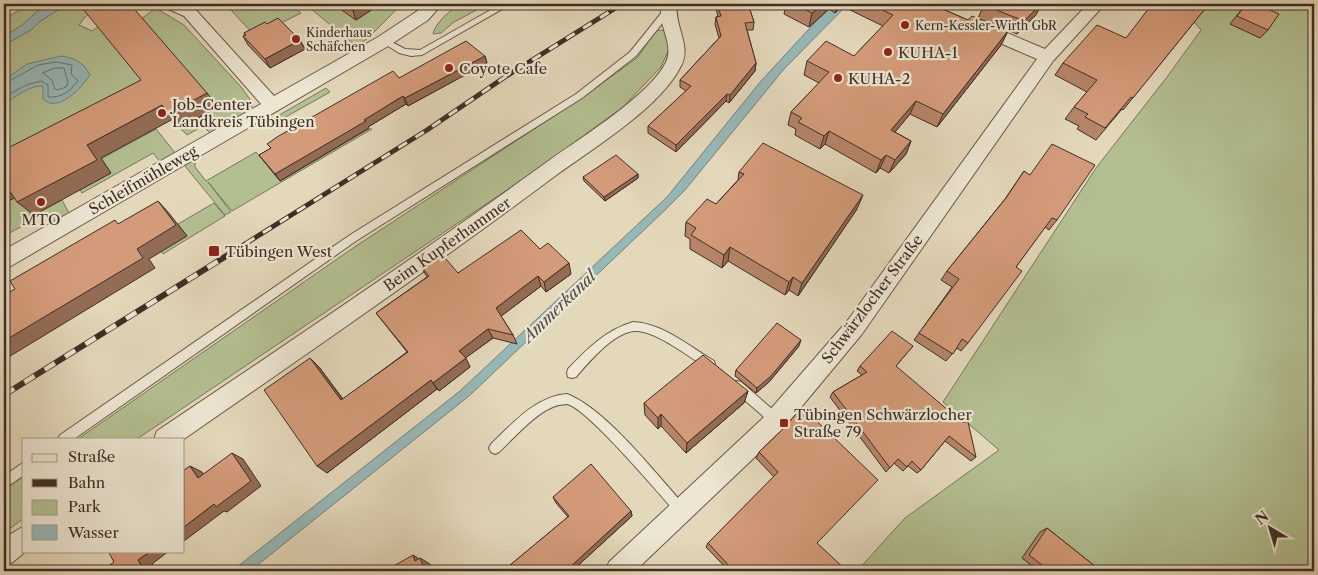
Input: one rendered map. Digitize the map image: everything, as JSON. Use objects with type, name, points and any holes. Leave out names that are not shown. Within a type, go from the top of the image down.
[{"type":"street","points":[[171,4],[194,8],[273,106]]},
{"type":"street","name":"Schleifmühleweg","points":[[4,260],[384,41],[422,16],[434,4]]},
{"type":"street","name":"Schwärzlocher Straße","points":[[618,571],[776,420],[854,327],[1047,57],[1097,4]]},
{"type":"street","name":"Beim Kupferhammer","points":[[166,438],[303,346],[473,226],[627,112],[654,88],[674,62],[675,42],[671,6]]},
{"type":"street","points":[[964,21],[1047,57]]},
{"type":"street","points":[[4,553],[22,540]]},
{"type":"lane","points":[[384,41],[404,53],[422,52],[507,4]]},
{"type":"lane","name":"Beim Kupferhammer","points":[[65,438],[353,238],[579,96],[633,54],[671,6]]},
{"type":"lane","points":[[572,372],[593,351],[614,335],[626,328],[640,327],[667,339],[723,375],[776,420]]},
{"type":"lane","points":[[494,448],[541,408],[557,400],[567,399],[586,410],[631,455],[682,511]]},
{"type":"lane","points":[[4,483],[22,470]]},
{"type":"green space","points":[[30,4],[55,4],[38,11],[21,26],[4,36],[4,19]]},
{"type":"green space","points":[[67,4],[101,4],[85,17],[79,25],[92,31],[123,10],[153,95],[4,171],[4,45],[31,30],[39,22]]},
{"type":"green space","points":[[235,4],[290,4],[301,13],[255,36],[231,10]]},
{"type":"green space","points":[[305,4],[402,4],[367,39],[356,46]]},
{"type":"green space","points":[[461,4],[488,4],[454,22],[441,33],[433,34],[437,25],[444,17]]},
{"type":"green space","points":[[1179,4],[1314,4],[1314,571],[857,571],[905,518],[999,450],[943,402],[1096,168],[1201,30]]},
{"type":"green space","points":[[156,8],[184,25],[242,88],[253,104],[247,115],[211,134],[203,126],[187,135],[180,128],[218,107],[141,19]]},
{"type":"green space","points":[[662,30],[670,36],[671,45],[661,67],[623,107],[538,169],[138,438],[79,438],[353,248],[589,93],[638,57],[655,31]]},
{"type":"green space","points":[[326,88],[330,92],[266,128],[262,125]]},
{"type":"green space","points":[[156,129],[176,154],[161,163],[153,153],[82,193],[80,190],[111,173],[101,159]]},
{"type":"green space","points":[[372,129],[232,211],[208,182],[231,212],[225,215],[184,165],[195,162],[195,167],[206,181],[256,152],[280,181]]},
{"type":"green space","points":[[4,171],[32,216],[62,200],[69,213],[53,223],[46,213],[4,236]]},
{"type":"green space","points":[[214,203],[225,216],[163,254],[161,251],[187,236],[178,224]]},
{"type":"green space","points":[[22,477],[22,520],[4,533],[4,490]]},
{"type":"water","points":[[55,4],[67,4],[39,22],[31,30],[4,45],[4,36],[21,26],[38,11]]},
{"type":"water","name":"Ammerkanal","points":[[832,4],[848,4],[784,69],[685,190],[469,396],[250,571],[232,571],[460,391],[667,197],[761,81]]},
{"type":"water","points":[[61,56],[78,62],[85,67],[90,75],[76,92],[62,101],[49,103],[43,99],[43,86],[38,86],[28,89],[4,103],[4,80],[27,64]]},
{"type":"building","name":"Job-Center Landkreis Tübingen","points":[[79,4],[115,4],[122,8],[130,4],[207,93],[168,114],[162,105],[87,145],[97,160],[17,202],[4,182],[4,150],[141,80]]},
{"type":"building","points":[[342,4],[363,4],[353,11]]},
{"type":"building","points":[[717,4],[748,4],[754,22],[745,23],[756,63],[730,95],[727,94],[676,145],[648,126],[691,86],[680,80],[721,36],[716,17],[721,16]]},
{"type":"building","points":[[794,4],[823,4],[812,13]]},
{"type":"building","points":[[870,4],[931,4],[968,20],[972,16],[1008,31],[943,114],[916,101],[891,130],[911,141],[895,160],[886,155],[881,160],[829,131],[824,136],[798,122],[802,118],[791,112],[829,72],[807,61],[826,41],[854,56],[893,15]]},
{"type":"building","points":[[985,4],[1041,4],[1024,21]]},
{"type":"building","points":[[1152,4],[1191,4],[1204,10],[1133,98],[1131,97],[1105,128],[1085,117],[1088,114],[1074,107],[1097,80],[1063,63],[1097,25],[1126,38]]},
{"type":"building","points":[[1246,4],[1256,4],[1279,14],[1268,30],[1237,16]]},
{"type":"building","points":[[278,18],[300,40],[265,59],[243,36],[246,35],[244,33],[265,22],[267,24]]},
{"type":"building","points":[[466,41],[485,56],[405,98],[403,96],[364,120],[366,121],[275,174],[259,155],[271,148],[267,144],[277,137],[393,71],[399,78]]},
{"type":"building","points":[[763,143],[863,195],[802,283],[793,277],[789,282],[730,247],[724,255],[691,235],[696,228],[686,222],[707,199],[716,204],[744,174],[739,172]]},
{"type":"building","points":[[1052,144],[1095,165],[1057,220],[1052,218],[1016,267],[1022,271],[968,343],[962,339],[953,354],[919,333],[959,279],[947,271],[1006,198],[1024,171],[1030,175]]},
{"type":"building","points":[[616,155],[638,174],[604,197],[583,177]]},
{"type":"building","points":[[158,201],[176,225],[137,249],[143,258],[4,341],[4,295],[15,289],[10,281],[115,220],[118,224]]},
{"type":"building","points":[[521,230],[540,249],[548,243],[569,263],[544,282],[538,276],[496,308],[513,335],[488,329],[459,351],[466,358],[433,383],[431,380],[317,466],[264,390],[310,358],[341,400],[408,352],[376,313],[429,276],[420,265],[440,252],[458,273]]},
{"type":"building","points":[[777,323],[801,340],[771,376],[757,388],[736,370]]},
{"type":"building","points":[[892,331],[913,346],[896,366],[962,422],[968,422],[976,457],[949,436],[921,470],[912,461],[907,467],[898,459],[890,468],[833,392],[867,372],[860,366]]},
{"type":"building","points":[[703,355],[748,391],[687,443],[661,414],[658,418],[644,403]]},
{"type":"building","points":[[802,407],[878,480],[817,543],[846,570],[734,571],[708,543],[778,472],[759,452]]},
{"type":"building","points":[[232,453],[251,481],[216,507],[214,504],[185,526],[185,469],[190,466],[198,478]]},
{"type":"building","points":[[591,464],[631,511],[568,569],[570,571],[503,571],[569,516],[553,497]]},
{"type":"building","points":[[1047,528],[1101,571],[1050,571],[1029,555]]},
{"type":"building","points":[[109,552],[150,552],[138,560],[144,571],[101,571],[114,562]]},
{"type":"building","points":[[413,555],[415,561],[420,558],[425,571],[385,571]]},
{"type":"railway","points":[[229,254],[427,130],[505,77],[622,4]]},
{"type":"railway","points":[[4,395],[231,253]]},
{"type":"place","name":"Kern-Kessler-Wirth GbR","points":[[905,25]]},
{"type":"place","name":"Kinderhaus Schäfchen","points":[[296,39]]},
{"type":"place","name":"KUHA-1","points":[[888,52]]},
{"type":"place","name":"Coyote Cafe","points":[[449,68]]},
{"type":"place","name":"KUHA-2","points":[[838,78]]},
{"type":"place","name":"Job-Center Landkreis Tübingen","points":[[162,113]]},
{"type":"place","name":"MTO","points":[[41,202]]},
{"type":"place","name":"Tübingen West","points":[[214,251]]},
{"type":"place","name":"Tübingen Schwärzlocher Straße 79","points":[[784,423]]}]
